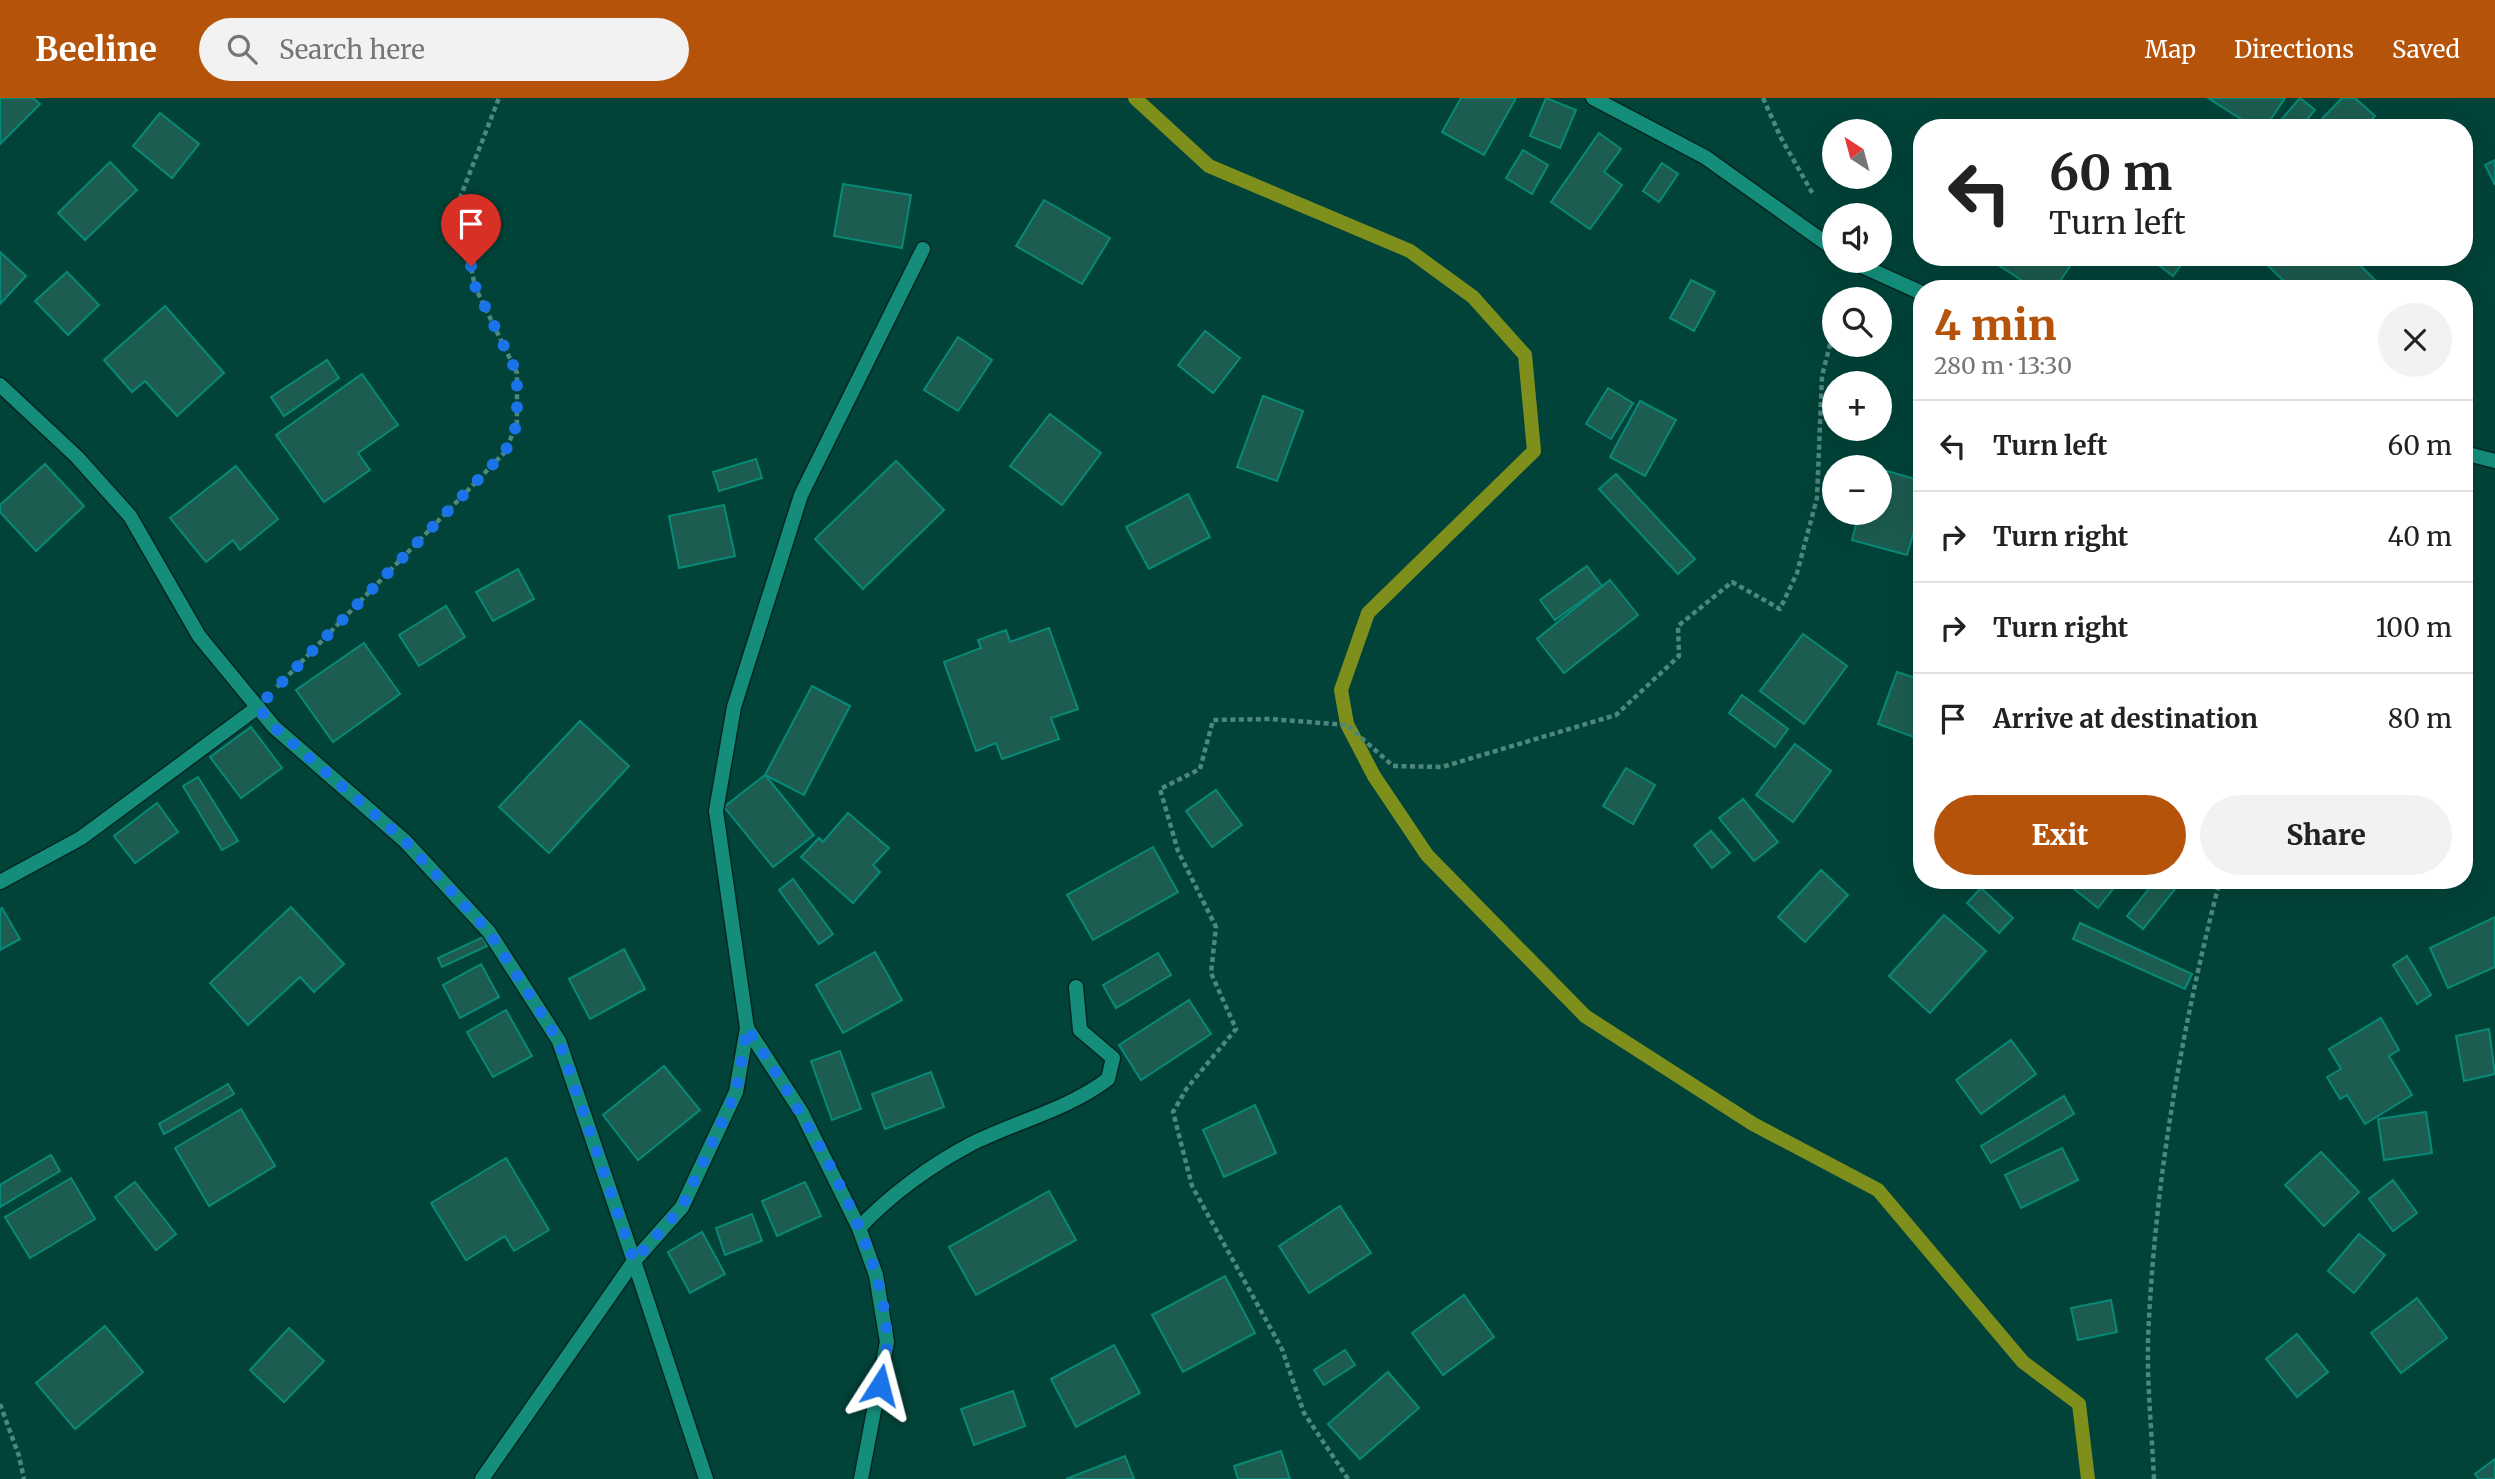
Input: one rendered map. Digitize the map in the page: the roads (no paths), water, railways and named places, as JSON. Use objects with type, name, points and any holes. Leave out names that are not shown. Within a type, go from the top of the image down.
[{"type":"street","points":[[1592,98],[1706,157],[1822,240]]},
{"type":"street","points":[[482,1479],[634,1261],[682,1207],[736,1092],[747,1028],[716,811],[734,707],[801,495],[923,248]]},
{"type":"street","points":[[1878,273],[1913,289]]},
{"type":"street","points":[[0,385],[77,457],[130,516],[199,636],[274,727],[405,841],[489,932],[559,1041],[706,1479]]},
{"type":"street","points":[[2473,455],[2495,461]]},
{"type":"street","points":[[0,882],[81,838],[258,707]]},
{"type":"street","points":[[859,1228],[876,1210],[913,1181],[971,1144],[1070,1103],[1108,1079],[1113,1058],[1080,1030],[1076,987]]},
{"type":"street","points":[[747,1028],[802,1113],[859,1228],[876,1275],[887,1342],[861,1479]]},
{"type":"waterway","points":[[1135,98],[1209,166],[1410,251],[1473,297],[1525,355],[1534,451],[1368,613],[1341,690],[1347,724],[1374,776],[1427,855],[1585,1016],[1753,1124],[1878,1190],[2023,1362],[2079,1404],[2088,1479]]}]
